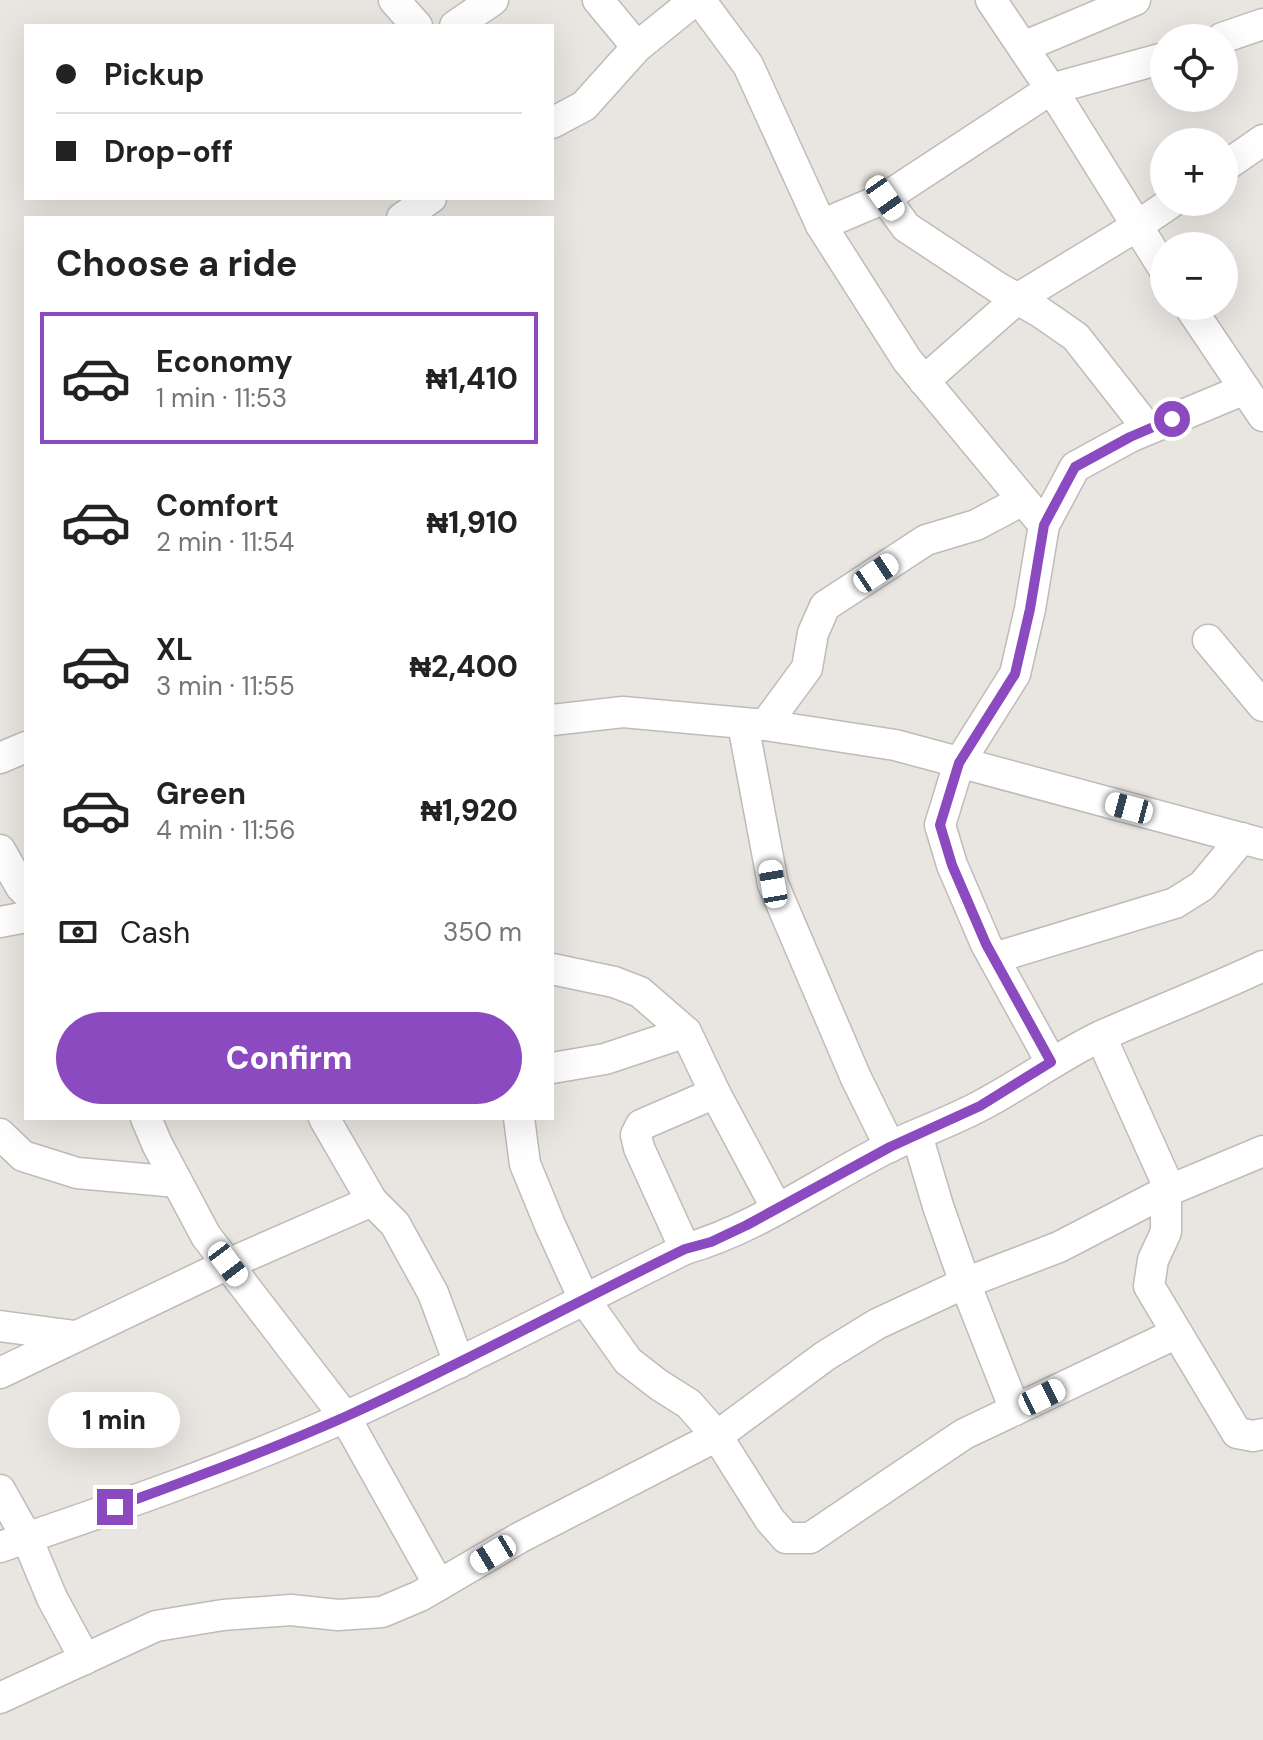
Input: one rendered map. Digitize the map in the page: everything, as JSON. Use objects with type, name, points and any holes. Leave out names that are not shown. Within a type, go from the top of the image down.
[{"type":"street","points":[[394,0],[415,24]]},
{"type":"street","points":[[458,24],[493,0]]},
{"type":"street","points":[[598,0],[637,47]]},
{"type":"street","points":[[554,122],[584,106],[637,47],[698,0],[748,65],[821,225],[907,360],[1044,525]]},
{"type":"street","points":[[991,0],[1150,247]]},
{"type":"street","points":[[1023,47],[1135,0]]},
{"type":"street","points":[[1238,33],[1263,24]]},
{"type":"street","points":[[821,225],[885,198],[1051,89],[1150,62]]},
{"type":"street","points":[[1238,157],[1263,140]]},
{"type":"street","points":[[885,198],[906,227],[1076,337],[1148,429]]},
{"type":"street","points":[[405,216],[428,200]]},
{"type":"street","points":[[924,381],[1017,299],[1152,216]]},
{"type":"street","points":[[1198,320],[1263,416]]},
{"type":"street","points":[[1051,1062],[986,944],[952,865],[940,825],[959,763],[1015,674],[1044,525],[1075,467],[1148,429],[1245,389]]},
{"type":"street","points":[[754,724],[807,668],[813,633],[825,606],[926,540],[976,525],[1023,500]]},
{"type":"street","points":[[1208,640],[1263,706]]},
{"type":"street","points":[[554,720],[623,712],[754,724],[895,745],[1252,841]]},
{"type":"street","points":[[754,724],[773,884],[856,1078],[904,1141],[938,1206],[1015,1410]]},
{"type":"street","points":[[0,758],[24,748]]},
{"type":"street","points":[[994,958],[1175,903],[1202,886],[1252,841]]},
{"type":"street","points":[[0,850],[24,890]]},
{"type":"street","points":[[0,922],[24,917]]},
{"type":"street","points":[[13,1543],[242,1460],[345,1417],[685,1249],[711,1242],[777,1209],[904,1141],[980,1106],[1051,1062],[1101,1037],[1263,966]]},
{"type":"street","points":[[554,969],[614,982],[640,992],[686,1032],[777,1209]]},
{"type":"street","points":[[554,1068],[605,1059],[686,1032]]},
{"type":"street","points":[[1101,1037],[1166,1181],[1166,1232],[1153,1260],[1149,1286],[1237,1433],[1263,1434]]},
{"type":"street","points":[[685,1249],[636,1135],[641,1125],[715,1093]]},
{"type":"street","points":[[147,1120],[206,1236],[345,1417],[439,1585]]},
{"type":"street","points":[[325,1120],[372,1201],[395,1224],[433,1293],[459,1363]]},
{"type":"street","points":[[519,1120],[525,1164],[584,1299],[628,1361],[689,1404],[717,1436],[770,1520],[786,1538],[810,1538],[964,1434],[1177,1333]]},
{"type":"street","points":[[0,1134],[23,1156],[77,1173],[177,1182]]},
{"type":"street","points":[[0,1698],[156,1626],[223,1615],[291,1610],[338,1615],[382,1612],[420,1596],[519,1538],[717,1436],[825,1356],[877,1324],[965,1283],[1059,1247],[1165,1192],[1263,1151]]},
{"type":"street","points":[[0,1373],[228,1264],[372,1201]]},
{"type":"street","points":[[0,1326],[75,1336]]},
{"type":"street","points":[[0,1490],[13,1543],[52,1598],[85,1659]]},
{"type":"route","points":[[115,1507],[242,1460],[345,1417],[459,1363],[685,1249],[711,1242],[747,1225],[890,1147],[980,1106],[1051,1062],[986,944],[952,865],[940,825],[959,763],[1015,674],[1044,525],[1075,467],[1130,437],[1172,419]]}]
